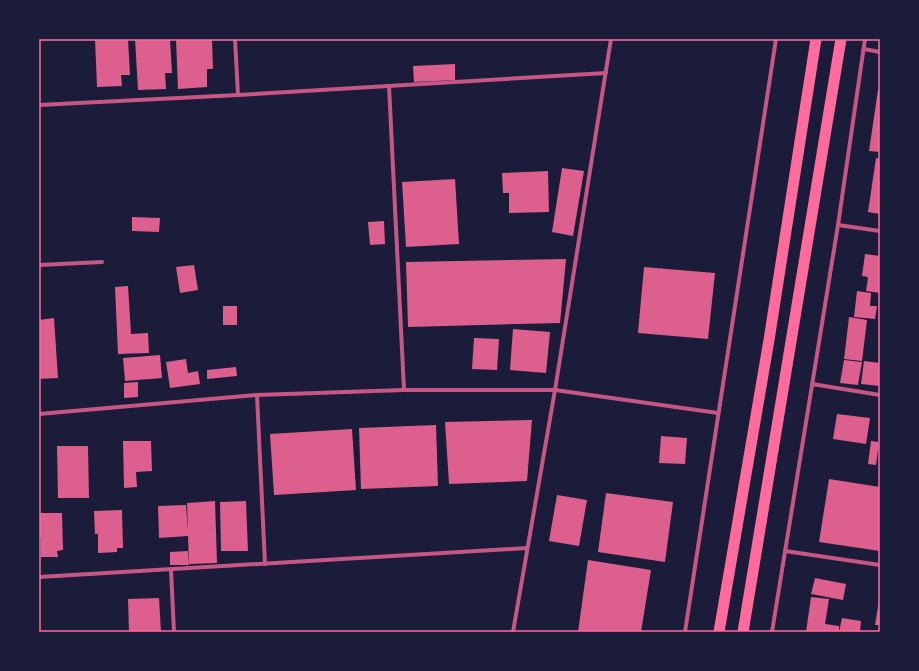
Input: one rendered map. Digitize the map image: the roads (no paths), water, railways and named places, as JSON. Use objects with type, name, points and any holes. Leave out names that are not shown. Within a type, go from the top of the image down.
[{"type":"highway","points":[[719,632],[768,340],[816,39]]},
{"type":"highway","points":[[743,632],[841,39]]},
{"type":"street","points":[[234,39],[238,95]]},
{"type":"street","points":[[513,632],[555,390],[611,39]]},
{"type":"street","points":[[685,632],[776,39]]},
{"type":"street","points":[[772,632],[838,225],[866,39]]},
{"type":"street","points":[[864,49],[880,52]]},
{"type":"street","points":[[39,105],[238,95],[606,73]]},
{"type":"street","points":[[389,86],[404,390]]},
{"type":"street","points":[[838,225],[880,232]]},
{"type":"street","points":[[39,265],[102,262]]},
{"type":"street","points":[[812,384],[880,394]]},
{"type":"street","points":[[39,414],[257,395],[404,390],[555,390],[718,413]]},
{"type":"street","points":[[257,395],[265,564]]},
{"type":"street","points":[[39,577],[527,548]]},
{"type":"street","points":[[785,551],[880,566]]},
{"type":"street","points":[[171,570],[174,632]]}]
